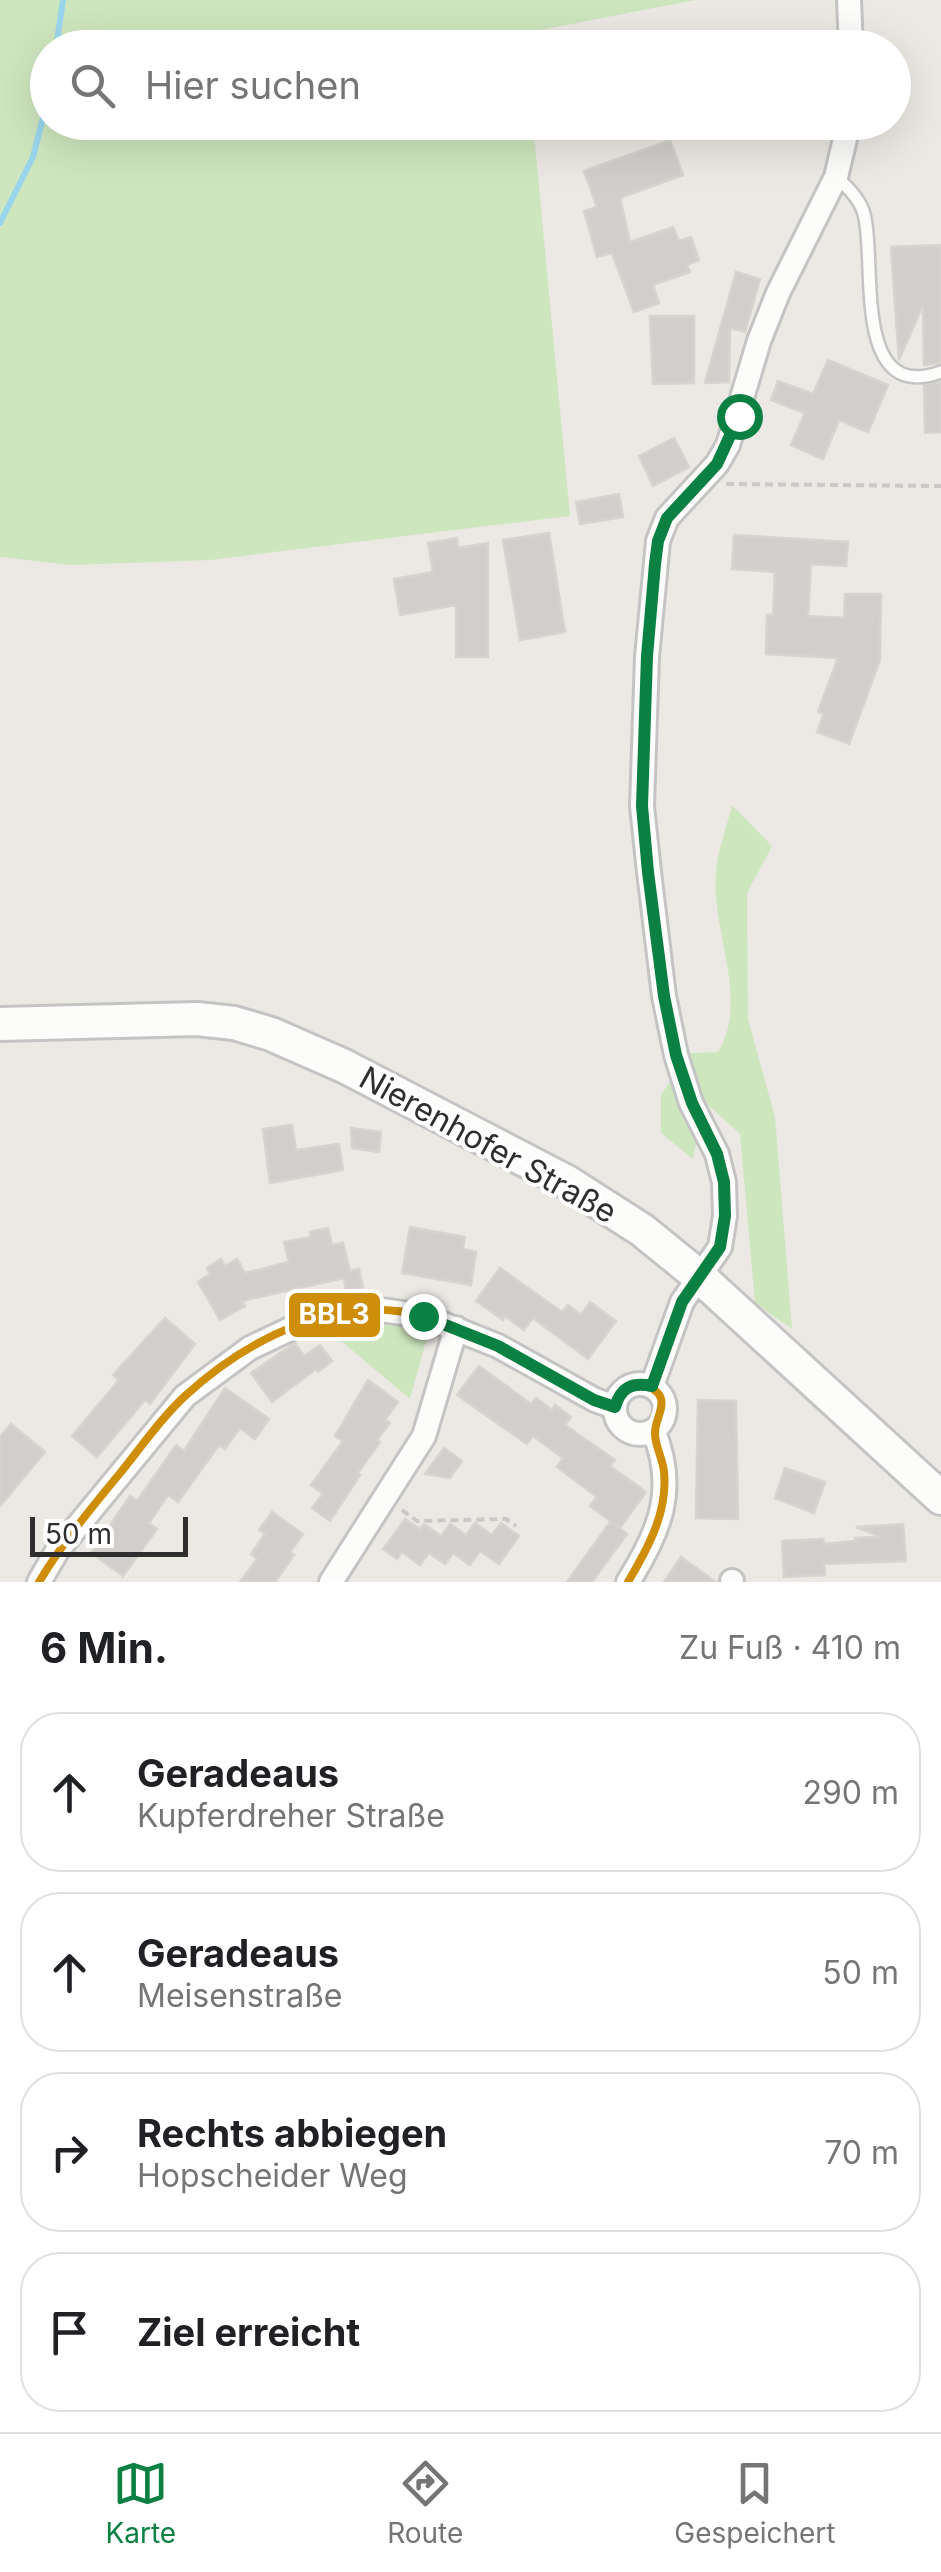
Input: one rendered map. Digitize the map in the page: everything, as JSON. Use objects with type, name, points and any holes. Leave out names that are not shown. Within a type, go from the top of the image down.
[{"type":"street","points":[[850,0],[851,30]]},
{"type":"street","points":[[652,1386],[682,1302],[720,1247],[725,1216],[724,1182],[717,1154],[692,1103],[676,1055],[664,996],[642,806],[647,656],[658,541],[667,518],[706,476],[728,444],[772,308],[836,177],[845,140]]},
{"type":"street","name":"Nierenhofer Straße","points":[[0,1024],[197,1019],[234,1022],[344,1066],[567,1182],[642,1230],[701,1278],[941,1498]]},
{"type":"street","points":[[39,1582],[57,1551],[185,1396],[250,1348],[307,1321],[368,1308],[423,1316],[498,1346],[594,1400],[615,1407]]},
{"type":"street","points":[[332,1582],[424,1436],[456,1328]]},
{"type":"street","points":[[628,1582],[656,1531],[667,1492],[666,1469],[654,1432],[664,1409],[660,1394],[652,1386],[628,1385],[615,1407],[618,1420],[625,1431],[636,1436],[654,1432]]},
{"type":"lane","points":[[836,177],[864,210],[873,327],[885,360],[912,376],[941,372]]},
{"type":"path","points":[[706,476],[724,484],[780,487],[941,486]]},
{"type":"path","points":[[386,1499],[417,1522],[506,1519],[516,1526]]},
{"type":"green space","points":[[0,0],[695,0],[540,30],[30,30],[30,140],[535,140],[570,516],[210,560],[71,565],[0,557]]},
{"type":"green space","points":[[732,805],[772,846],[747,893],[748,1019],[775,1117],[792,1329],[755,1303],[740,1134],[705,1102],[693,1159],[661,1133],[661,1095],[689,1053],[718,1052],[727,1031],[730,987],[716,874]]},
{"type":"green space","points":[[371,1318],[429,1330],[410,1399],[327,1329]]},
{"type":"building","points":[[670,140],[683,175],[620,198],[630,242],[673,227],[679,241],[691,237],[699,260],[687,265],[690,272],[653,285],[659,303],[634,312],[612,253],[597,257],[584,211],[597,207],[584,171]]},
{"type":"building","points":[[941,245],[941,363],[924,365],[923,305],[899,360],[891,247]]},
{"type":"building","points":[[736,272],[760,279],[745,332],[730,328],[729,382],[705,383]]},
{"type":"building","points":[[650,316],[694,316],[694,383],[653,384]]},
{"type":"building","points":[[828,360],[888,385],[868,432],[839,420],[823,459],[791,445],[805,413],[771,400],[778,381],[813,394]]},
{"type":"building","points":[[941,382],[941,432],[925,433],[924,384]]},
{"type":"building","points":[[674,438],[689,467],[653,486],[639,456]]},
{"type":"building","points":[[619,494],[623,517],[580,524],[576,502]]},
{"type":"building","points":[[549,533],[565,632],[520,640],[503,540]]},
{"type":"building","points":[[734,535],[848,542],[846,566],[811,564],[808,616],[844,618],[845,594],[881,594],[880,660],[849,744],[817,732],[824,714],[818,712],[838,658],[766,654],[767,615],[773,615],[775,572],[732,569]]},
{"type":"building","points":[[457,538],[458,548],[488,543],[488,657],[456,657],[456,605],[400,615],[394,579],[433,572],[428,543]]},
{"type":"building","points":[[292,1125],[296,1150],[339,1144],[343,1170],[270,1183],[263,1129]]},
{"type":"building","points":[[351,1128],[381,1132],[379,1152],[352,1148]]},
{"type":"building","points":[[410,1227],[465,1237],[463,1249],[476,1252],[471,1285],[402,1273]]},
{"type":"building","points":[[328,1228],[332,1245],[343,1243],[350,1271],[359,1269],[363,1287],[346,1291],[344,1278],[242,1301],[245,1306],[220,1320],[198,1282],[210,1274],[207,1268],[221,1259],[225,1266],[237,1259],[245,1273],[289,1262],[284,1242],[311,1237],[310,1232]]},
{"type":"building","points":[[500,1268],[562,1312],[568,1305],[581,1315],[590,1302],[616,1321],[588,1359],[533,1318],[524,1330],[476,1301]]},
{"type":"building","points":[[165,1318],[195,1344],[150,1404],[145,1400],[97,1457],[72,1436],[119,1380],[113,1375]]},
{"type":"building","points":[[295,1343],[304,1356],[320,1345],[332,1361],[272,1402],[251,1373]]},
{"type":"building","points":[[479,1366],[531,1404],[536,1398],[571,1417],[565,1425],[615,1460],[610,1466],[646,1492],[620,1528],[590,1506],[597,1497],[557,1467],[563,1458],[533,1436],[527,1444],[457,1395]]},
{"type":"building","points":[[368,1380],[398,1402],[385,1420],[390,1423],[377,1440],[380,1442],[330,1521],[312,1508],[323,1494],[311,1485],[343,1441],[335,1436]]},
{"type":"building","points":[[225,1388],[269,1419],[255,1439],[240,1428],[225,1449],[219,1445],[178,1502],[168,1495],[149,1523],[157,1529],[123,1576],[91,1553],[130,1496],[137,1501],[176,1445],[184,1451]]},
{"type":"building","points":[[698,1400],[736,1401],[738,1519],[696,1518]]},
{"type":"building","points":[[11,1424],[45,1452],[0,1506],[0,1437]]},
{"type":"building","points":[[444,1448],[462,1461],[450,1478],[425,1474]]},
{"type":"building","points":[[785,1468],[825,1482],[814,1513],[775,1498]]},
{"type":"building","points":[[272,1512],[303,1534],[290,1552],[294,1555],[275,1582],[240,1582],[257,1559],[251,1554],[265,1534],[259,1530]]},
{"type":"building","points":[[405,1519],[420,1529],[424,1524],[441,1536],[450,1524],[466,1535],[475,1523],[492,1535],[501,1523],[519,1536],[499,1564],[480,1551],[470,1565],[453,1553],[445,1564],[429,1553],[420,1565],[402,1552],[397,1559],[383,1549]]},
{"type":"building","points":[[610,1522],[627,1534],[592,1582],[567,1582]]},
{"type":"building","points":[[903,1524],[906,1561],[824,1564],[825,1575],[784,1577],[782,1541],[856,1541],[855,1538],[882,1537],[856,1527]]},
{"type":"building","points":[[681,1557],[716,1582],[664,1582]]},
{"type":"waterway","points":[[59,30],[63,0]]},
{"type":"waterway","points":[[0,223],[33,157],[37,140]]},
{"type":"transit line","name":"BBL3","points":[[39,1582],[78,1525],[160,1423],[209,1375],[236,1356],[295,1326],[326,1316],[390,1310],[447,1324],[615,1407],[624,1391],[635,1384],[658,1393],[661,1406],[655,1434],[664,1472],[663,1501],[649,1543],[628,1582]]},
{"type":"route","points":[[423,1316],[498,1346],[594,1400],[615,1407],[628,1385],[652,1386],[682,1302],[720,1247],[725,1216],[724,1182],[717,1154],[692,1103],[676,1055],[664,996],[642,806],[647,656],[658,541],[667,518],[717,464],[739,416]]}]
